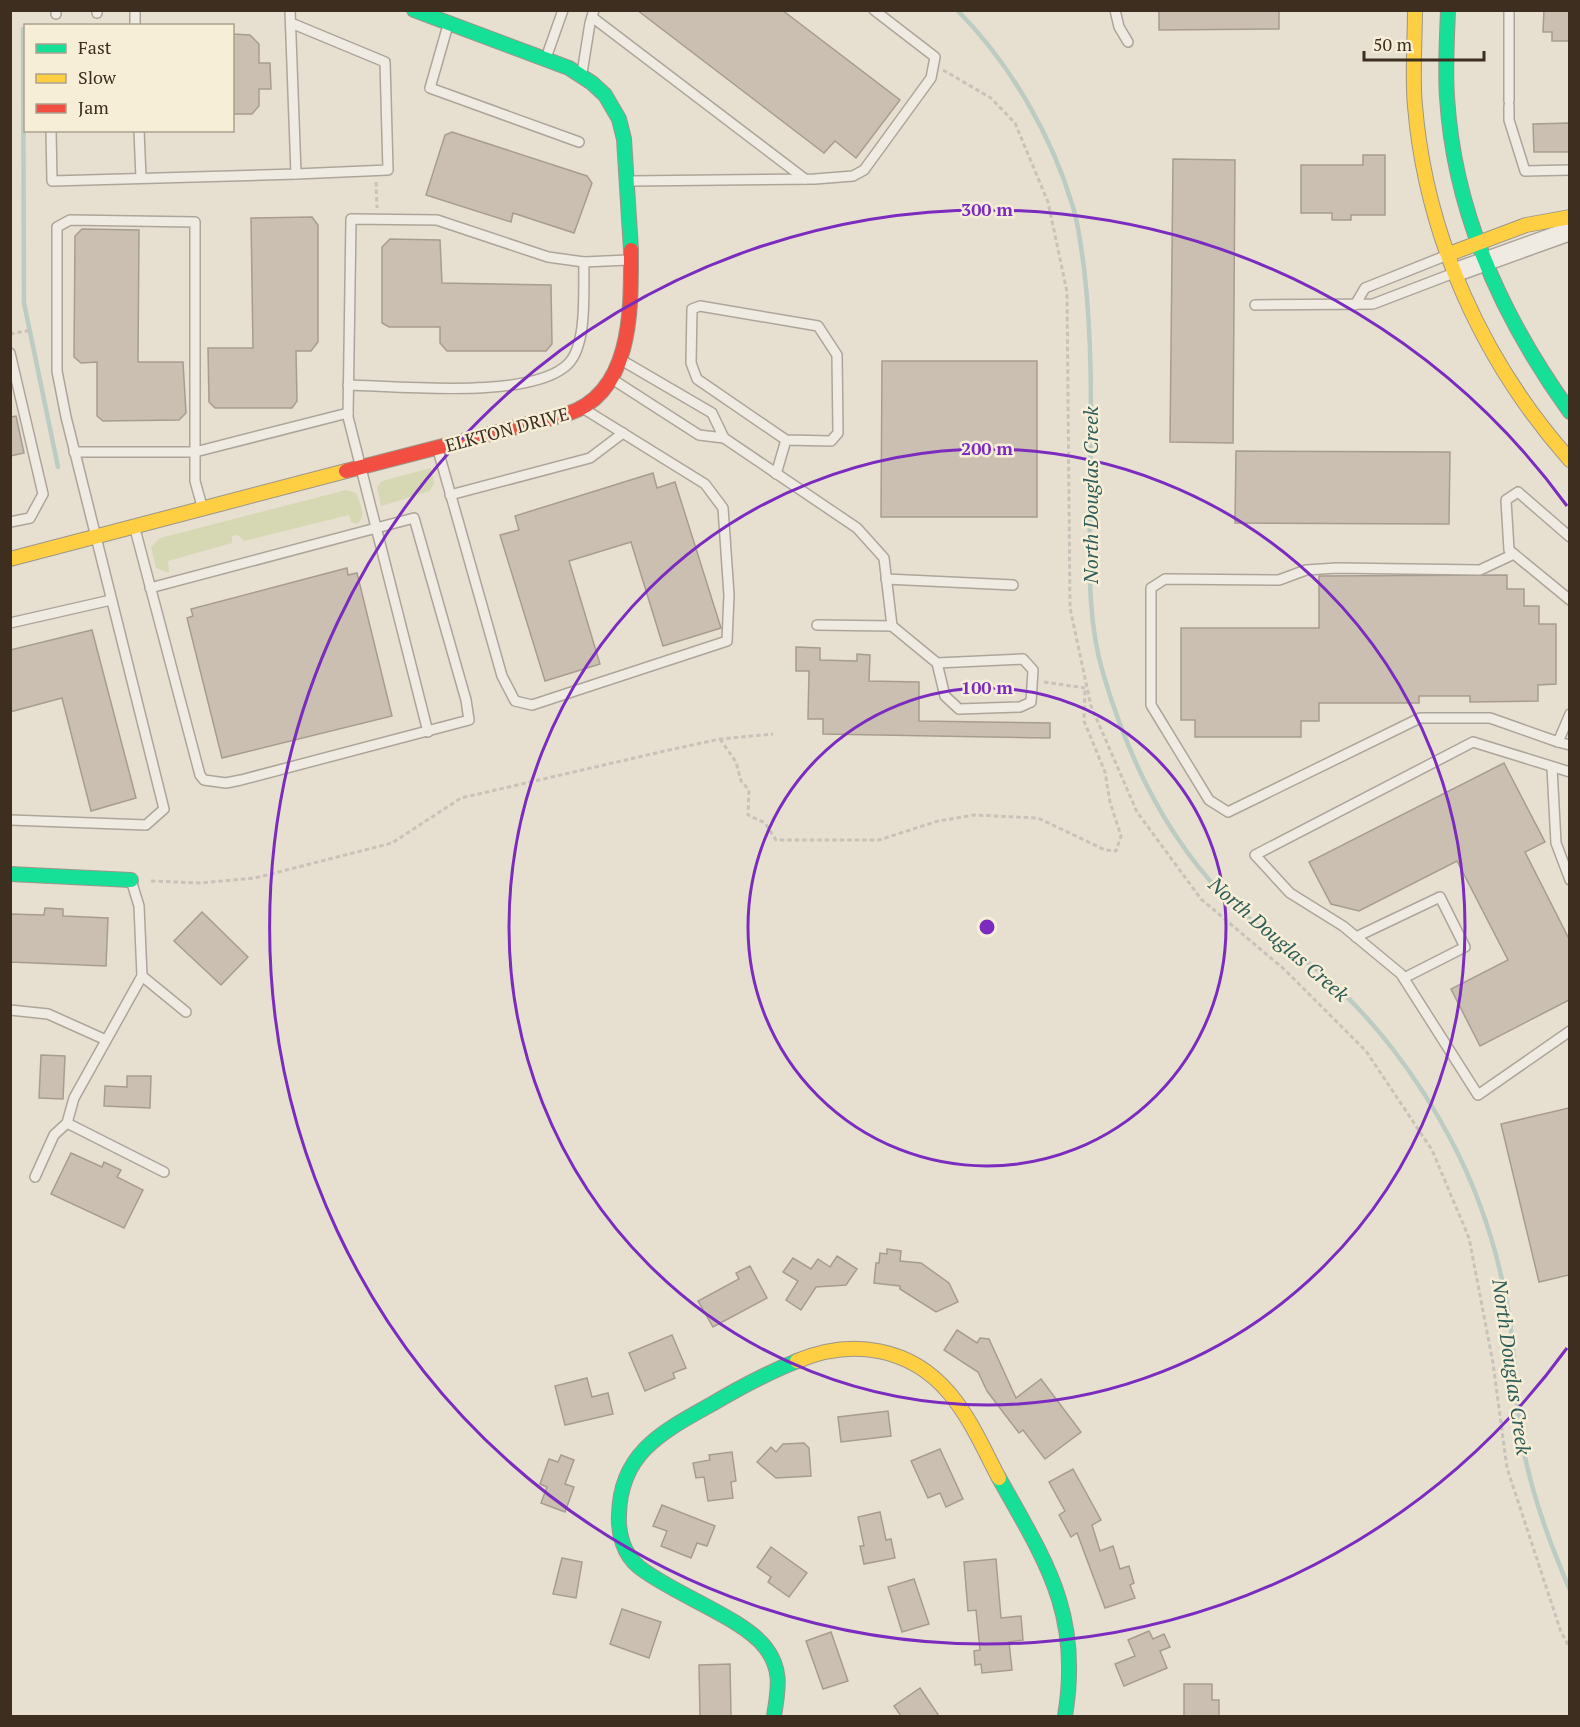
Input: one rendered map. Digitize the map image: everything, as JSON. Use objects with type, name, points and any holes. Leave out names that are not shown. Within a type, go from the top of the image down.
[{"type":"street","name":"ELKTON DRIVE","points":[[10,559],[362,468],[582,408],[610,378],[621,360],[629,332],[631,311],[628,153],[618,117],[601,90],[582,75],[546,58],[414,10]]},
{"type":"street","points":[[1415,10],[1415,107],[1434,209],[1449,254],[1494,357],[1529,411],[1569,460]]},
{"type":"street","points":[[1448,10],[1448,109],[1463,201],[1476,243],[1521,339],[1569,412]]},
{"type":"street","points":[[1449,254],[1545,219],[1569,229]]},
{"type":"street","points":[[1456,272],[1569,229]]},
{"type":"street","points":[[10,874],[131,880]]},
{"type":"street","points":[[774,1716],[779,1691],[778,1677],[774,1662],[755,1635],[746,1628],[646,1576],[633,1563],[620,1534],[618,1501],[622,1483],[639,1454],[651,1440],[666,1429],[798,1360],[842,1347],[861,1346],[893,1353],[928,1371],[953,1397],[1048,1566],[1057,1587],[1068,1633],[1071,1659],[1065,1716]]},
{"type":"lane","points":[[290,10],[296,174]]},
{"type":"lane","points":[[546,58],[562,10]]},
{"type":"lane","points":[[629,181],[805,179],[853,176],[864,170],[931,78],[935,57],[874,10]]},
{"type":"lane","points":[[1115,10],[1119,27],[1128,42]]},
{"type":"lane","points":[[1509,10],[1509,120],[1525,171],[1569,170]]},
{"type":"lane","points":[[582,75],[593,14],[805,179]]},
{"type":"lane","points":[[51,132],[52,181],[388,170],[385,62],[291,23]]},
{"type":"lane","points":[[449,23],[430,88],[579,142]]},
{"type":"lane","points":[[139,132],[141,178]]},
{"type":"lane","points":[[428,732],[348,413],[351,219],[437,220],[548,257],[584,262],[630,260]]},
{"type":"lane","points":[[10,820],[146,825],[164,809],[74,452],[57,371],[57,227],[70,220],[195,222],[195,481],[203,509]]},
{"type":"lane","points":[[1355,305],[1365,288],[1449,254]]},
{"type":"lane","points":[[348,385],[477,388],[538,382],[568,364],[581,337],[584,262]]},
{"type":"lane","points":[[1255,305],[1373,304],[1456,272]]},
{"type":"lane","points":[[700,306],[818,326],[837,355],[838,433],[831,441],[786,440],[697,380],[691,363],[692,309],[700,306]]},
{"type":"lane","points":[[10,353],[43,494],[30,518],[10,522]]},
{"type":"lane","points":[[621,360],[712,413],[724,438]]},
{"type":"lane","points":[[610,378],[699,435],[724,438],[856,528],[884,558],[892,626]]},
{"type":"lane","points":[[437,448],[502,676],[515,701],[532,705],[727,641],[729,595],[723,508],[705,484],[582,408]]},
{"type":"lane","points":[[74,452],[195,452],[348,413]]},
{"type":"lane","points":[[450,495],[590,458],[623,433]]},
{"type":"lane","points":[[776,474],[786,440]]},
{"type":"lane","points":[[1569,537],[1518,492],[1506,500],[1509,550],[1569,600]]},
{"type":"lane","points":[[134,527],[150,588],[200,775],[204,780],[226,783],[241,780],[469,720],[466,699],[414,518],[150,588]]},
{"type":"lane","points":[[1514,555],[1480,570],[1337,568],[1306,570],[1279,580],[1165,579],[1151,588],[1151,705],[1209,800],[1228,812],[1420,718],[1490,718],[1569,745]]},
{"type":"lane","points":[[886,579],[1012,585]]},
{"type":"lane","points":[[10,623],[111,600]]},
{"type":"lane","points":[[817,625],[892,626],[937,663],[945,696],[959,709],[1020,707],[1031,702],[1033,670],[1023,659],[937,663]]},
{"type":"lane","points":[[1558,742],[1569,714]]},
{"type":"lane","points":[[1569,772],[1473,742],[1255,855],[1290,893],[1356,937],[1404,978],[1478,1095],[1569,1031]]},
{"type":"lane","points":[[1552,768],[1556,843],[1569,880]]},
{"type":"lane","points":[[35,1177],[54,1135],[67,1123],[74,1098],[142,976],[139,906],[131,880]]},
{"type":"lane","points":[[1356,937],[1440,897],[1465,947],[1404,978]]},
{"type":"lane","points":[[142,976],[186,1012]]},
{"type":"lane","points":[[10,1010],[48,1014],[106,1040]]},
{"type":"lane","points":[[67,1123],[164,1172]]},
{"type":"path","points":[[376,171],[377,219]]},
{"type":"path","points":[[10,334],[32,330]]},
{"type":"path","points":[[1032,680],[1086,688]]},
{"type":"path","points":[[720,739],[736,762],[741,781],[749,790],[748,815],[765,823],[776,840],[879,840],[938,821],[974,815],[1038,818],[1105,850],[1116,851],[1121,836],[1110,802],[1105,772],[1084,721],[1085,681]]},
{"type":"path","points":[[131,880],[200,883],[255,878],[392,843],[461,798],[720,739],[773,734]]},
{"type":"green space","points":[[431,468],[434,483],[430,491],[381,506],[377,487],[382,481]]},
{"type":"green space","points":[[346,490],[356,493],[361,506],[362,517],[357,524],[351,522],[349,515],[244,541],[238,535],[232,536],[232,543],[168,561],[169,573],[156,568],[151,547],[160,538]]},
{"type":"building","points":[[637,10],[782,10],[900,100],[856,158],[835,141],[824,153]]},
{"type":"building","points":[[1159,10],[1279,10],[1279,29],[1159,30]]},
{"type":"building","points":[[1544,10],[1569,10],[1569,41],[1552,41],[1552,32],[1543,32]]},
{"type":"building","points":[[234,34],[250,35],[259,44],[259,63],[270,63],[271,89],[259,89],[259,106],[252,114],[234,114]]},
{"type":"building","points":[[1569,123],[1569,152],[1534,152],[1533,124]]},
{"type":"building","points":[[452,132],[587,176],[592,183],[574,233],[513,213],[511,222],[426,195],[445,135]]},
{"type":"building","points":[[1363,155],[1385,155],[1385,215],[1351,215],[1351,220],[1332,220],[1332,213],[1301,213],[1301,165],[1363,165]]},
{"type":"building","points":[[1173,159],[1235,160],[1233,443],[1170,442]]},
{"type":"building","points":[[312,217],[318,225],[318,342],[311,351],[296,351],[297,401],[292,408],[215,408],[209,402],[208,348],[253,348],[251,218]]},
{"type":"building","points":[[82,229],[139,230],[138,362],[183,362],[186,413],[179,420],[103,421],[97,416],[97,362],[81,363],[74,357],[75,236]]},
{"type":"building","points":[[390,239],[440,240],[442,283],[551,285],[552,344],[546,351],[447,351],[440,343],[440,327],[389,327],[382,323],[382,247]]},
{"type":"building","points":[[882,361],[1037,361],[1037,517],[881,517]]},
{"type":"building","points":[[16,416],[24,453],[10,456],[10,417]]},
{"type":"building","points":[[1236,451],[1450,452],[1449,524],[1235,523]]},
{"type":"building","points":[[653,473],[657,488],[675,482],[721,628],[663,646],[631,542],[569,561],[600,664],[545,681],[500,535],[519,530],[515,516]]},
{"type":"building","points":[[347,568],[348,575],[357,573],[392,716],[222,758],[187,618],[193,616],[191,609]]},
{"type":"building","points":[[1507,575],[1507,589],[1524,589],[1524,606],[1539,606],[1539,624],[1556,624],[1556,684],[1538,685],[1538,701],[1470,702],[1470,696],[1419,696],[1419,703],[1319,703],[1319,721],[1301,721],[1301,737],[1195,737],[1195,720],[1181,720],[1181,628],[1319,628],[1319,576]]},
{"type":"building","points":[[92,630],[136,798],[91,811],[62,698],[10,712],[10,650]]},
{"type":"building","points":[[796,647],[820,648],[820,660],[857,661],[857,654],[870,655],[869,681],[919,682],[919,721],[1050,723],[1050,738],[823,734],[823,719],[808,719],[809,671],[796,671]]},
{"type":"building","points":[[1504,763],[1545,842],[1525,852],[1569,939],[1569,1000],[1480,1046],[1451,989],[1508,960],[1457,861],[1359,911],[1331,904],[1309,862]]},
{"type":"building","points":[[45,908],[63,909],[63,916],[108,918],[106,966],[10,962],[10,914],[44,915]]},
{"type":"building","points":[[202,912],[248,957],[221,985],[174,941]]},
{"type":"building","points":[[41,1055],[65,1056],[63,1099],[39,1098]]},
{"type":"building","points":[[127,1076],[151,1076],[150,1108],[104,1106],[105,1086],[127,1087]]},
{"type":"building","points":[[1569,1108],[1569,1275],[1539,1282],[1501,1124]]},
{"type":"building","points":[[71,1153],[102,1167],[104,1162],[121,1170],[117,1177],[143,1190],[124,1228],[51,1194]]},
{"type":"building","points":[[887,1249],[901,1251],[900,1261],[921,1263],[949,1283],[958,1302],[936,1312],[900,1289],[900,1286],[874,1283],[876,1263],[879,1263],[880,1253],[887,1254]]},
{"type":"building","points":[[837,1256],[857,1269],[846,1285],[816,1287],[801,1310],[786,1300],[798,1281],[783,1272],[793,1258],[811,1269],[818,1259],[830,1267]]},
{"type":"building","points":[[750,1266],[767,1298],[713,1327],[698,1301],[739,1279],[736,1273]]},
{"type":"building","points":[[957,1330],[977,1343],[980,1338],[989,1339],[1016,1398],[1041,1379],[1081,1432],[1045,1459],[1023,1430],[1019,1433],[987,1391],[978,1372],[944,1350]]},
{"type":"building","points":[[672,1335],[686,1368],[673,1373],[675,1378],[645,1391],[629,1353]]},
{"type":"building","points":[[587,1378],[592,1397],[608,1393],[613,1414],[565,1425],[555,1386]]},
{"type":"building","points":[[888,1411],[891,1436],[841,1442],[838,1417]]},
{"type":"building","points":[[804,1443],[809,1448],[811,1476],[776,1478],[757,1462],[771,1447],[776,1452],[783,1444]]},
{"type":"building","points":[[940,1449],[963,1499],[946,1507],[940,1493],[928,1498],[911,1461]]},
{"type":"building","points":[[732,1452],[736,1481],[731,1482],[733,1498],[708,1501],[704,1477],[696,1478],[693,1463],[710,1460],[709,1455]]},
{"type":"building","points":[[561,1455],[574,1460],[565,1484],[574,1487],[565,1512],[541,1503],[547,1487],[540,1484],[549,1459],[558,1462]]},
{"type":"building","points":[[1073,1469],[1101,1520],[1092,1525],[1100,1551],[1113,1546],[1120,1569],[1129,1566],[1134,1583],[1130,1585],[1135,1598],[1105,1608],[1077,1533],[1071,1537],[1059,1515],[1065,1511],[1049,1482]]},
{"type":"building","points":[[662,1505],[715,1526],[707,1546],[697,1543],[691,1558],[661,1546],[667,1531],[653,1526]]},
{"type":"building","points":[[880,1512],[886,1540],[891,1539],[895,1558],[864,1564],[860,1546],[864,1546],[858,1517]]},
{"type":"building","points":[[771,1547],[807,1573],[789,1597],[768,1582],[771,1577],[757,1567]]},
{"type":"building","points":[[562,1558],[582,1562],[576,1598],[553,1594]]},
{"type":"building","points":[[996,1559],[1001,1618],[1021,1616],[1023,1640],[1009,1642],[1012,1670],[982,1673],[981,1664],[975,1665],[974,1651],[980,1650],[976,1610],[968,1611],[964,1562]]},
{"type":"building","points":[[914,1579],[929,1624],[902,1632],[888,1587]]},
{"type":"building","points":[[622,1609],[661,1622],[649,1658],[610,1644]]},
{"type":"building","points":[[1149,1631],[1153,1639],[1164,1634],[1170,1647],[1160,1651],[1167,1668],[1124,1686],[1115,1664],[1135,1656],[1128,1640]]},
{"type":"building","points":[[831,1632],[848,1681],[823,1689],[806,1641]]},
{"type":"building","points":[[730,1664],[731,1716],[700,1716],[699,1665]]},
{"type":"building","points":[[1184,1684],[1212,1684],[1212,1700],[1219,1700],[1219,1716],[1184,1716]]},
{"type":"building","points":[[920,1688],[939,1716],[901,1716],[894,1706]]},
{"type":"waterway","name":"North Douglas Creek","points":[[957,10],[995,53],[1027,102],[1041,127],[1064,180],[1077,222],[1087,297],[1090,354],[1091,608],[1103,673],[1124,734],[1150,792],[1166,820],[1183,847],[1203,872],[1235,907],[1321,973],[1359,1010],[1410,1072],[1451,1140],[1479,1203],[1500,1270],[1509,1315],[1518,1414],[1531,1484],[1542,1520],[1570,1590]]},
{"type":"waterway","points":[[23,29],[24,303],[58,467]]},
{"type":"traffic: fast","points":[[414,10],[569,68],[592,83],[605,95],[619,119],[624,139],[631,250]]},
{"type":"traffic: fast","points":[[1448,10],[1447,97],[1452,140],[1471,223],[1503,302],[1546,377],[1570,412]]},
{"type":"traffic: fast","points":[[10,874],[131,880]]},
{"type":"traffic: fast","points":[[774,1716],[778,1689],[777,1672],[765,1647],[741,1626],[639,1567],[625,1550],[619,1529],[619,1515],[621,1493],[627,1475],[636,1459],[648,1446],[662,1434],[694,1414],[753,1381],[797,1361]]},
{"type":"traffic: fast","points":[[999,1478],[1045,1563],[1064,1618],[1069,1680],[1065,1716]]},
{"type":"traffic: slow","points":[[1415,10],[1414,94],[1421,155],[1446,250],[1464,295],[1511,382],[1570,460]]},
{"type":"traffic: slow","points":[[1449,254],[1526,225],[1570,217]]},
{"type":"traffic: slow","points":[[10,559],[346,471]]},
{"type":"traffic: slow","points":[[797,1361],[818,1354],[859,1349],[880,1351],[917,1366],[934,1378],[958,1404],[999,1478]]},
{"type":"traffic: jam","points":[[346,471],[567,414],[589,403],[605,387],[617,368],[624,345],[630,296],[631,250]]}]
